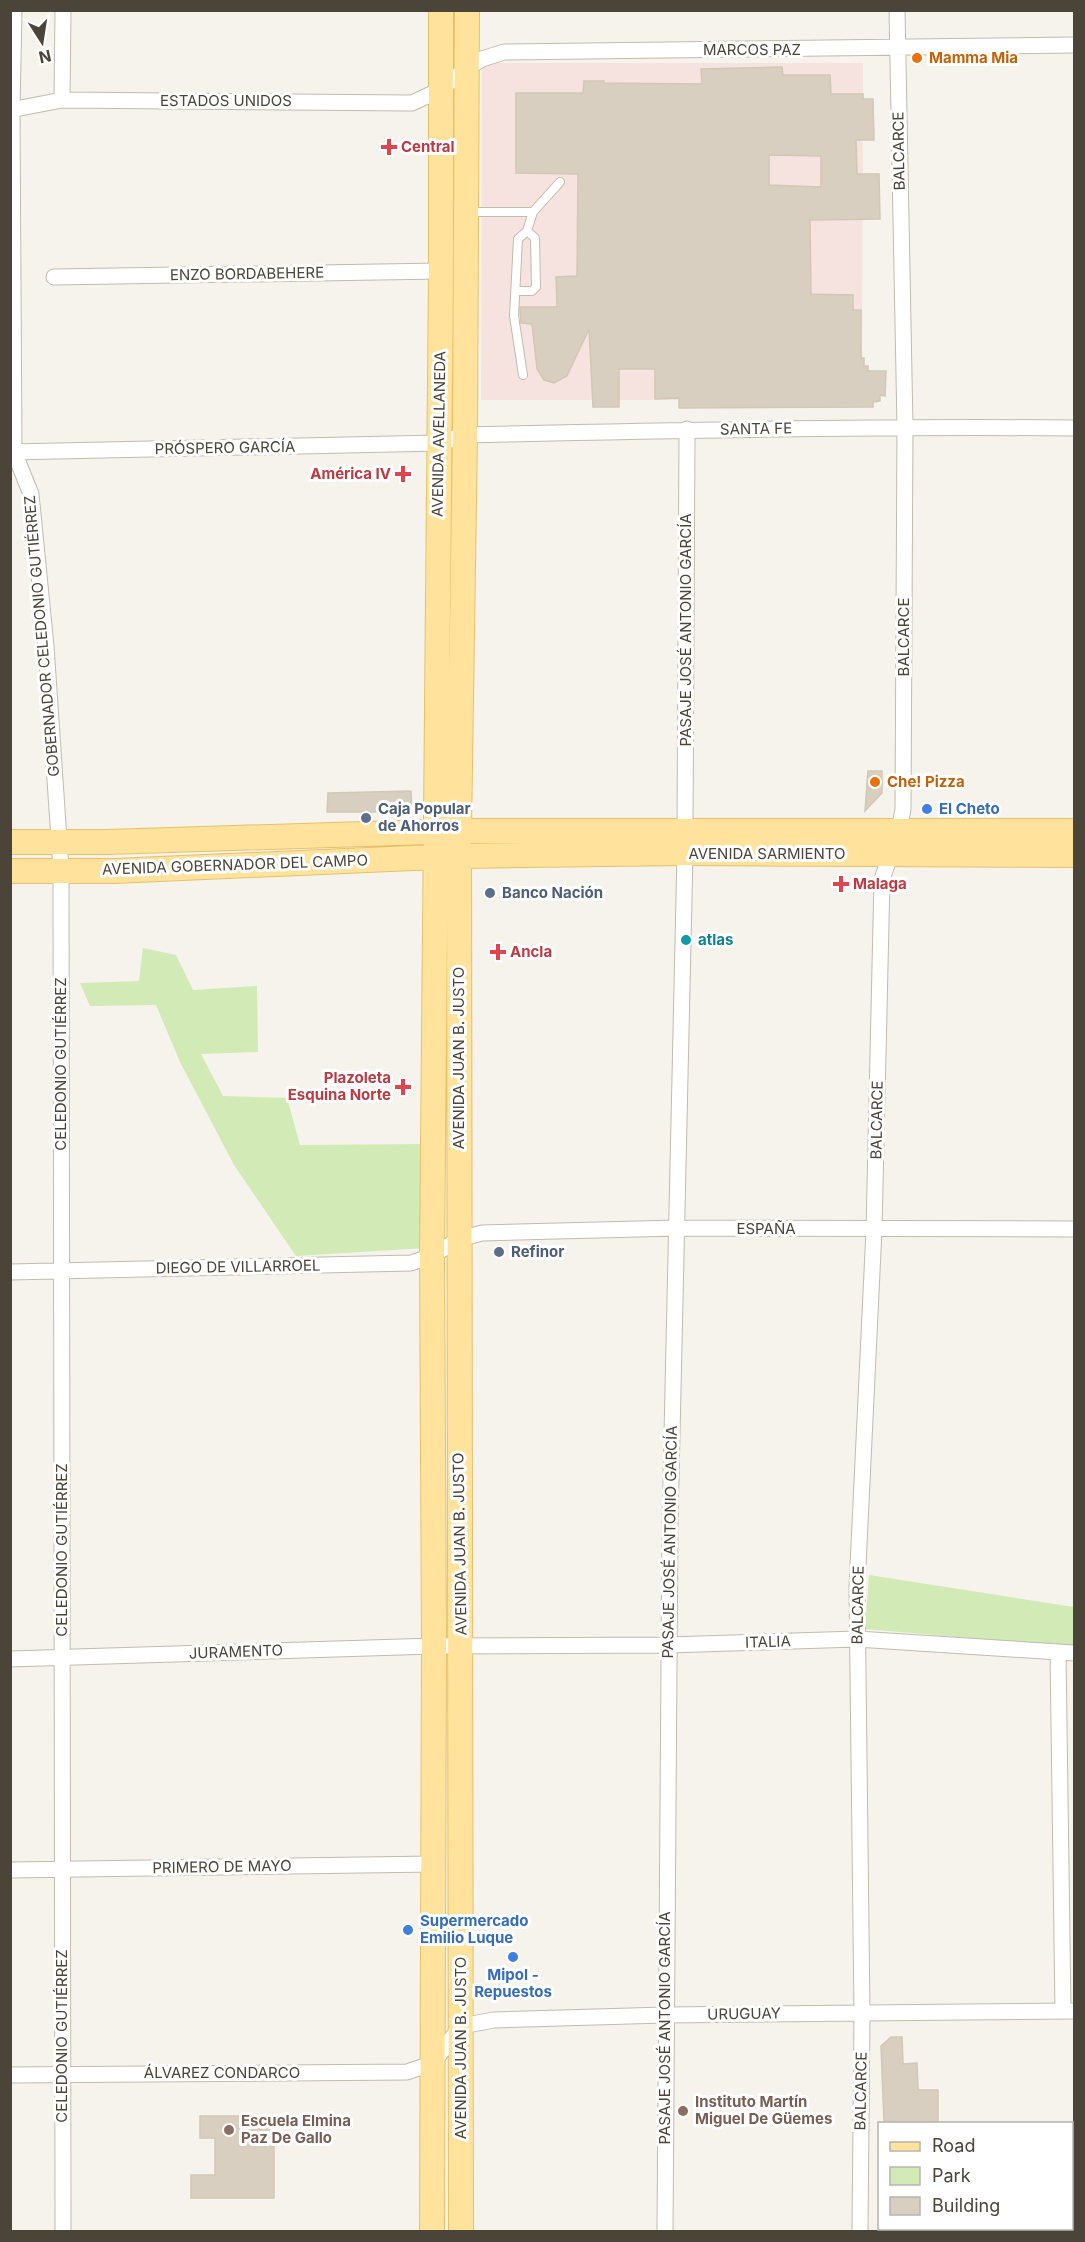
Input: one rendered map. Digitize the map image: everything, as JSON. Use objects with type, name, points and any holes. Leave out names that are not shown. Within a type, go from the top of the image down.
[{"type":"main road","name":"AVENIDA AVELLANEDA","points":[[441,10],[441,271],[435,831],[447,857]]},
{"type":"main road","name":"AVENIDA AVELLANEDA","points":[[447,857],[459,831],[465,435],[467,10]]},
{"type":"main road","name":"AVENIDA SARMIENTO","points":[[459,831],[891,855],[1074,855]]},
{"type":"main road","name":"AVENIDA GOBERNADOR DEL CAMPO","points":[[10,842],[118,842],[459,831]]},
{"type":"main road","name":"AVENIDA SARMIENTO","points":[[447,857],[899,831],[1074,831]]},
{"type":"main road","name":"AVENIDA GOBERNADOR DEL CAMPO","points":[[10,871],[61,869],[114,871],[447,857]]},
{"type":"main road","name":"AVENIDA JUAN B. JUSTO","points":[[447,857],[459,1239],[462,1645],[461,2232]]},
{"type":"main road","name":"AVENIDA JUAN B. JUSTO","points":[[432,2232],[434,1646],[432,1256],[447,857]]},
{"type":"street","name":"GOBERNADOR CELEDONIO GUTIÉRREZ","points":[[14,10],[11,110],[12,452],[31,494],[46,646],[61,869]]},
{"type":"street","points":[[63,10],[63,100]]},
{"type":"street","name":"BALCARCE","points":[[860,2232],[862,2013],[857,1587],[874,1230],[882,879],[899,831],[903,809],[905,427],[897,10]]},
{"type":"street","name":"MARCOS PAZ","points":[[440,90],[482,59],[504,52],[1074,45]]},
{"type":"street","name":"ESTADOS UNIDOS","points":[[11,110],[63,100],[412,103],[440,90]]},
{"type":"street","name":"ENZO BORDABEHERE","points":[[54,276],[441,271]]},
{"type":"street","name":"SANTA FE","points":[[439,443],[465,435],[687,429],[1074,428]]},
{"type":"street","name":"PASAJE JOSÉ ANTONIO GARCÍA","points":[[664,2232],[668,1645],[685,842],[687,429]]},
{"type":"street","name":"PRÓSPERO GARCÍA","points":[[12,452],[439,443]]},
{"type":"street","name":"CELEDONIO GUTIÉRREZ","points":[[61,869],[63,2232]]},
{"type":"street","name":"ESPAÑA","points":[[459,1239],[482,1233],[678,1228],[1074,1229]]},
{"type":"street","name":"DIEGO DE VILLARROEL","points":[[10,1272],[411,1263],[432,1256],[459,1239]]},
{"type":"street","name":"ITALIA","points":[[462,1645],[668,1645],[857,1639],[1074,1653]]},
{"type":"street","name":"JURAMENTO","points":[[10,1659],[462,1645]]},
{"type":"street","points":[[1059,1652],[1069,2011]]},
{"type":"street","name":"PRIMERO DE MAYO","points":[[10,1870],[434,1864]]},
{"type":"street","name":"URUGUAY","points":[[461,2026],[494,2020],[665,2015],[1069,2011]]},
{"type":"street","points":[[433,2063],[461,2026]]},
{"type":"street","name":"ÁLVAREZ CONDARCO","points":[[10,2075],[407,2072],[433,2063]]},
{"type":"lane","points":[[523,375],[514,316],[518,239],[527,231],[533,212],[560,182]]},
{"type":"lane","points":[[466,212],[533,212]]},
{"type":"lane","points":[[517,291],[532,291],[536,287],[535,238],[527,231]]},
{"type":"shaded area","points":[[482,63],[863,63],[862,400],[481,400]]},
{"type":"green space","points":[[143,948],[176,955],[193,990],[257,986],[258,1052],[201,1054],[223,1096],[287,1098],[300,1145],[425,1144],[425,1248],[296,1256],[234,1165],[180,1062],[156,1005],[90,1006],[80,983],[139,981]]},
{"type":"green space","points":[[869,1575],[1074,1607],[1074,1647],[865,1629]]},
{"type":"building","points":[[782,67],[783,75],[830,75],[831,94],[863,94],[863,99],[873,99],[874,140],[856,140],[857,174],[879,174],[880,219],[810,220],[811,294],[853,295],[853,310],[861,310],[861,358],[864,358],[864,366],[868,366],[868,371],[886,371],[885,396],[880,395],[880,401],[873,402],[873,407],[679,408],[679,398],[655,399],[655,369],[619,369],[619,407],[593,407],[589,329],[567,376],[554,383],[544,380],[537,369],[532,324],[521,323],[520,307],[557,307],[556,277],[577,276],[578,174],[516,173],[516,93],[583,93],[584,81],[702,84],[701,69]],"holes":[[[769,155],[821,156],[821,187],[769,185]]]},
{"type":"building","name":"Che! Pizza","points":[[868,771],[882,771],[882,793],[865,811]]},
{"type":"building","points":[[411,791],[412,812],[327,812],[328,793]]},
{"type":"building","points":[[891,2037],[902,2037],[903,2064],[917,2063],[918,2090],[938,2090],[938,2122],[884,2121],[881,2046]]},
{"type":"building","points":[[200,2116],[249,2116],[249,2125],[274,2125],[274,2198],[191,2198],[191,2175],[215,2175],[215,2138],[200,2138]]},
{"type":"place","name":"Mamma Mia","points":[[917,58]]},
{"type":"place","name":"Central","points":[[389,147]]},
{"type":"place","name":"América IV","points":[[403,474]]},
{"type":"place","name":"Che! Pizza","points":[[875,782]]},
{"type":"place","name":"El Cheto","points":[[927,809]]},
{"type":"place","name":"Caja Popular de Ahorros","points":[[366,818]]},
{"type":"place","name":"Malaga","points":[[841,884]]},
{"type":"place","name":"Banco Nación","points":[[490,893]]},
{"type":"place","name":"atlas","points":[[686,940]]},
{"type":"place","name":"Ancla","points":[[498,952]]},
{"type":"place","name":"Plazoleta Esquina Norte","points":[[403,1087]]},
{"type":"place","name":"Refinor","points":[[499,1252]]},
{"type":"place","name":"Supermercado Emilio Luque","points":[[408,1930]]},
{"type":"place","name":"Mipol - Repuestos","points":[[513,1957]]},
{"type":"place","name":"Instituto Martín Miguel De Güemes","points":[[683,2111]]},
{"type":"place","name":"Escuela Elmina Paz De Gallo","points":[[229,2130]]}]
